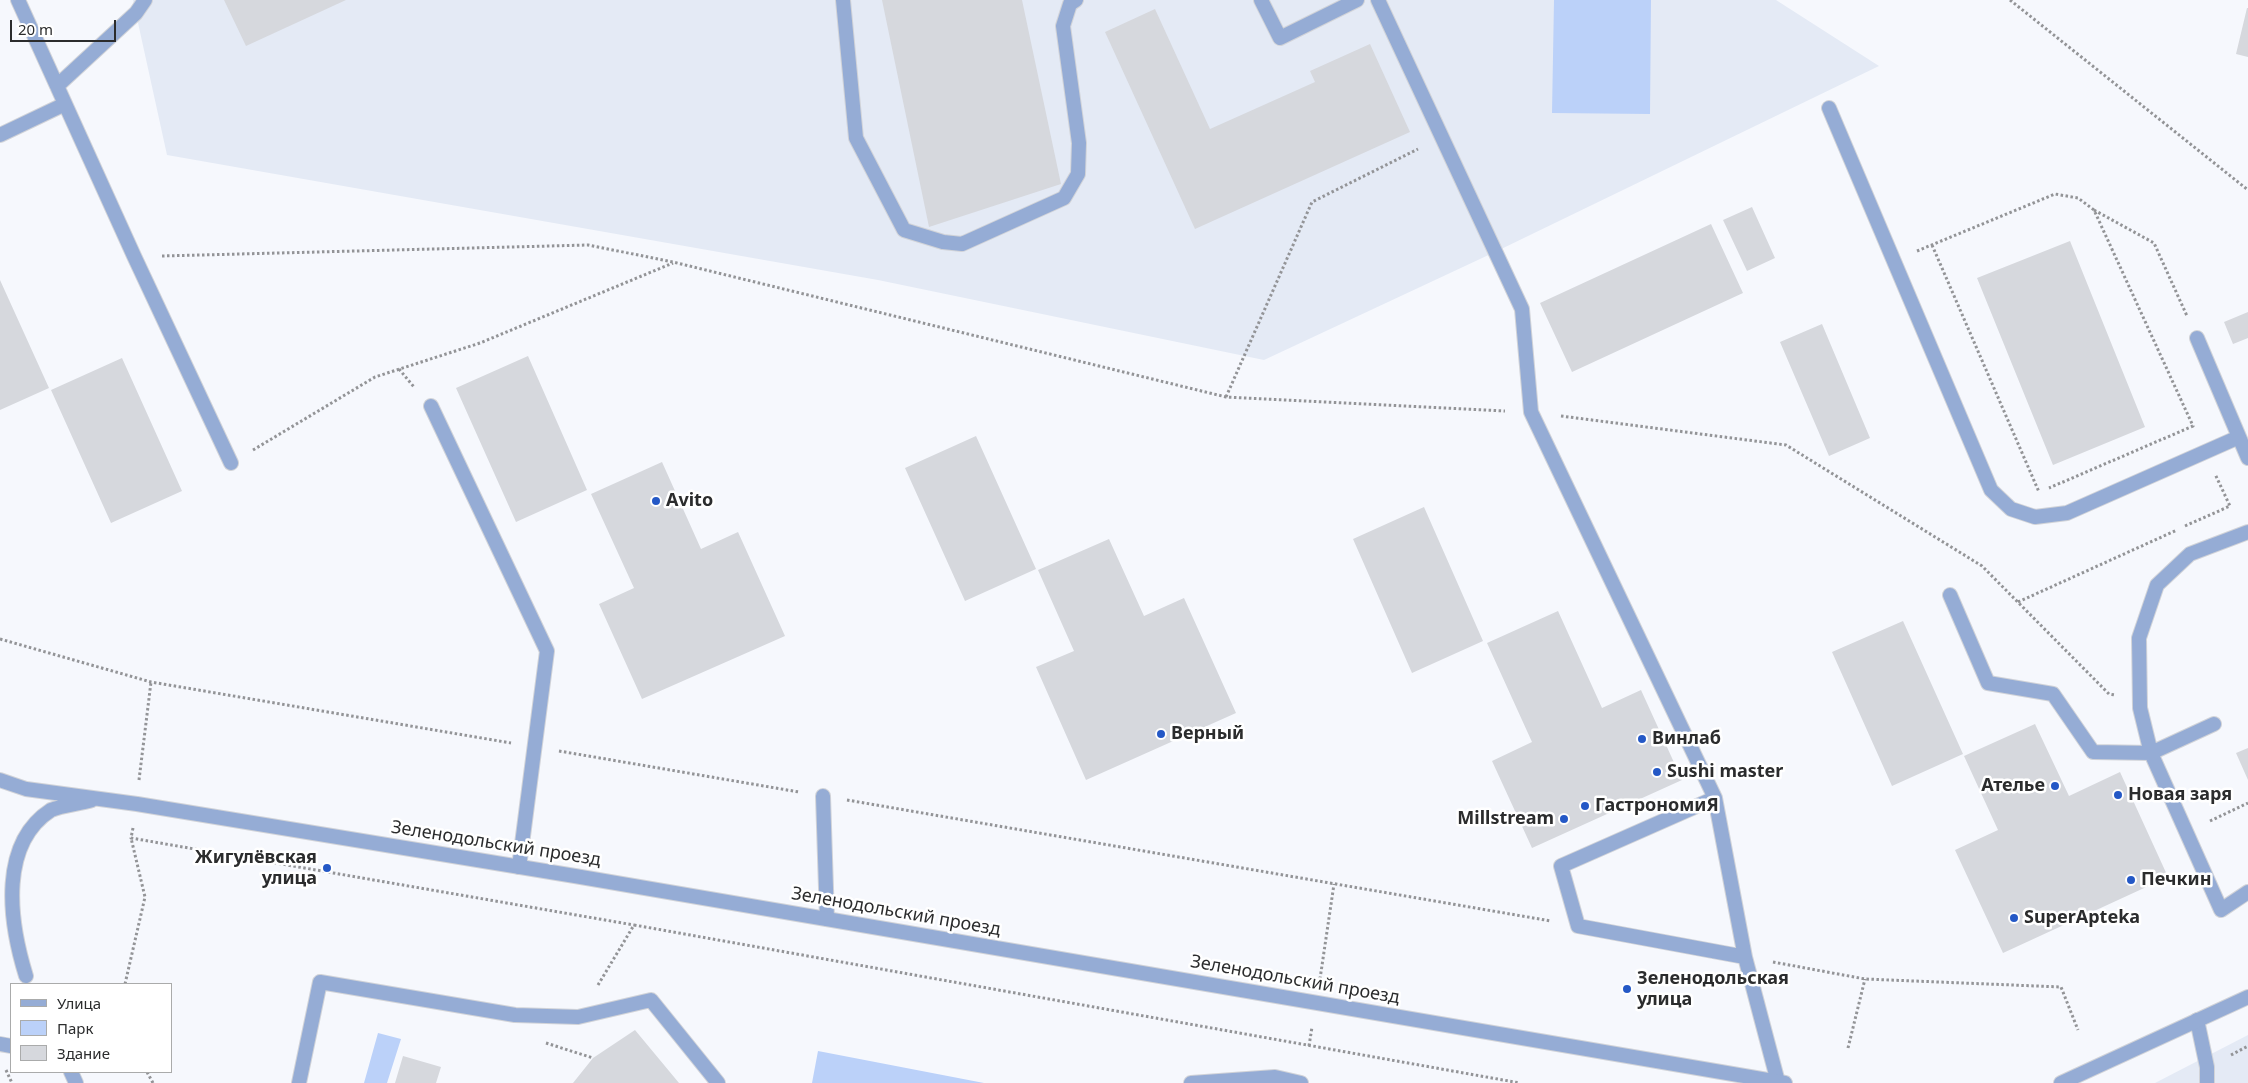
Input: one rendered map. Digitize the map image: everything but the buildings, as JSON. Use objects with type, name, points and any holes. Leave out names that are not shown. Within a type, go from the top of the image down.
[{"type":"street","points":[[18,0],[134,256],[231,463]]},
{"type":"street","points":[[57,86],[136,13],[145,0]]},
{"type":"street","points":[[843,0],[856,138],[904,230],[943,242],[962,244],[1064,198],[1078,174],[1079,143],[1063,26],[1070,4],[1076,0]]},
{"type":"street","points":[[1262,0],[1280,38],[1357,0]]},
{"type":"street","points":[[1378,0],[1522,309],[1531,412],[1715,798],[1745,957],[1782,1082]]},
{"type":"street","points":[[0,135],[65,104]]},
{"type":"street","points":[[1829,108],[1991,490],[2011,508],[2035,518],[2067,513],[2239,437]]},
{"type":"street","points":[[2197,338],[2248,458]]},
{"type":"street","points":[[431,406],[547,651],[520,867]]},
{"type":"street","points":[[2248,532],[2190,554],[2157,585],[2138,638],[2140,708],[2151,753],[2222,910],[2248,892]]},
{"type":"street","points":[[1950,595],[1988,683],[2053,694],[2093,752],[2151,753],[2214,724]]},
{"type":"street","name":"Зеленодольский проезд","points":[[0,780],[26,788],[520,867],[1782,1082]]},
{"type":"street","points":[[823,796],[827,919]]},
{"type":"street","points":[[1715,798],[1561,866],[1578,926],[1745,957]]},
{"type":"street","points":[[28,980],[7,916],[2,882],[8,853],[24,827],[52,810],[100,799]]},
{"type":"street","points":[[0,920],[28,980]]},
{"type":"street","points":[[299,1083],[320,982],[515,1015],[578,1017],[651,1000],[718,1083]]},
{"type":"street","points":[[2061,1083],[2248,997]]},
{"type":"street","points":[[2197,1020],[2207,1067],[2207,1083]]},
{"type":"street","points":[[1190,1083],[1275,1077],[1302,1083]]},
{"type":"path","points":[[2010,0],[2248,190]]},
{"type":"path","points":[[1226,397],[1312,202],[1443,137]]},
{"type":"path","points":[[1894,261],[2055,194],[2078,198],[2094,210],[2154,243],[2197,338]]},
{"type":"path","points":[[2018,602],[2230,506],[2094,210]]},
{"type":"path","points":[[134,256],[588,245],[673,262],[1226,397],[1531,412],[1786,445],[1982,566],[2109,694],[2140,697]]},
{"type":"path","points":[[1932,245],[2039,492],[2193,426]]},
{"type":"path","points":[[231,463],[375,376],[480,343],[673,262]]},
{"type":"path","points":[[0,639],[151,682],[1578,926]]},
{"type":"path","points":[[2186,832],[2248,803]]},
{"type":"path","points":[[125,983],[145,897],[132,838]]},
{"type":"path","points":[[1309,1046],[1334,884]]},
{"type":"path","points":[[578,1017],[634,925],[1520,1083]]},
{"type":"path","points":[[1745,957],[1865,979],[2061,986],[2078,1030]]},
{"type":"path","points":[[1848,1048],[1865,979]]},
{"type":"path","points":[[537,1040],[593,1058]]},
{"type":"shaded area","points":[[133,0],[1776,0],[1879,66],[1495,252],[1264,360],[878,280],[167,155]]},
{"type":"shaded area","points":[[2248,1035],[2248,1083],[2155,1083]]},
{"type":"green space","points":[[1554,0],[1651,0],[1650,114],[1552,113]]},
{"type":"green space","points":[[378,1033],[401,1039],[387,1083],[364,1083]]},
{"type":"green space","points":[[818,1051],[984,1083],[812,1083]]},
{"type":"place","name":"Avito","points":[[656,501]]},
{"type":"place","name":"Верный","points":[[1161,734]]},
{"type":"place","name":"Винлаб","points":[[1642,739]]},
{"type":"place","name":"Sushi master","points":[[1657,772]]},
{"type":"place","name":"Ателье","points":[[2055,786]]},
{"type":"place","name":"Новая заря","points":[[2118,795]]},
{"type":"place","name":"ГастрономиЯ","points":[[1585,806]]},
{"type":"place","name":"Millstream","points":[[1564,819]]},
{"type":"place","name":"Жигулёвская улица","points":[[327,868]]},
{"type":"place","name":"Печкин","points":[[2131,880]]},
{"type":"place","name":"SuperApteka","points":[[2014,918]]},
{"type":"place","name":"Зеленодольская улица","points":[[1627,989]]}]
